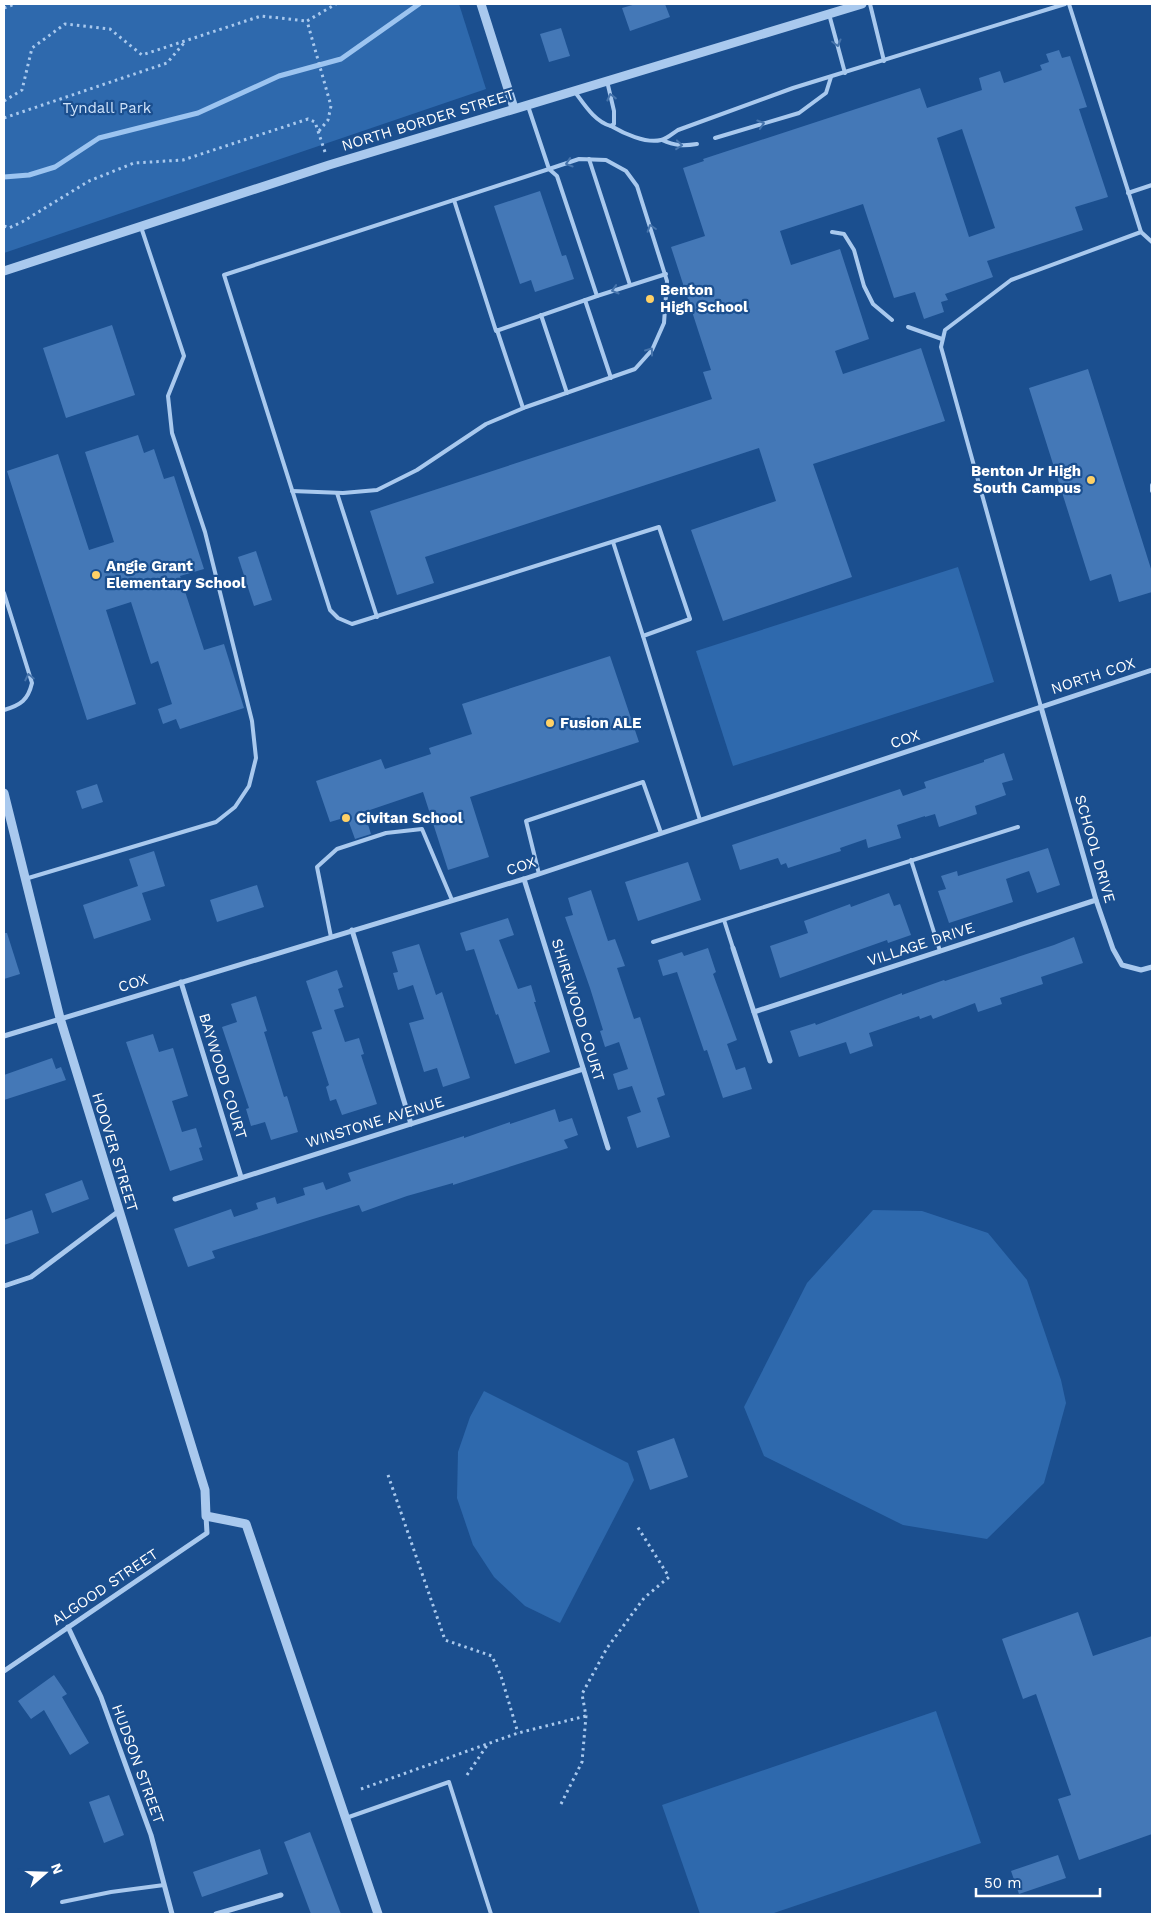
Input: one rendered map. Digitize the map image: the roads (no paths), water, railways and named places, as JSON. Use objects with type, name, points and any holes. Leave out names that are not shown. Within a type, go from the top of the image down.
[{"type":"street","points":[[481,4],[514,108]]},
{"type":"street","name":"NORTH BORDER STREET","points":[[4,271],[329,165],[862,4]]},
{"type":"street","name":"NORTH COX","points":[[1041,707],[1152,670]]},
{"type":"street","name":"COX","points":[[4,1036],[524,879],[1041,707]]},
{"type":"street","name":"SCHOOL DRIVE","points":[[1041,707],[1096,900],[1113,949],[1122,965],[1141,970],[1152,966]]},
{"type":"street","name":"HOOVER STREET","points":[[4,793],[60,1018],[205,1490],[206,1516]]},
{"type":"street","name":"SHIREWOOD COURT","points":[[524,879],[608,1148]]},
{"type":"street","name":"VILLAGE DRIVE","points":[[754,1012],[1096,900]]},
{"type":"street","points":[[352,930],[411,1124]]},
{"type":"street","points":[[733,948],[770,1062]]},
{"type":"street","name":"BAYWOOD COURT","points":[[181,982],[241,1177]]},
{"type":"street","name":"WINSTONE AVENUE","points":[[175,1199],[584,1069]]},
{"type":"street","points":[[4,1286],[31,1277],[119,1211]]},
{"type":"street","points":[[206,1516],[246,1524],[378,1914]]},
{"type":"street","name":"ALGOOD STREET","points":[[4,1671],[207,1533],[206,1516]]},
{"type":"street","name":"HUDSON STREET","points":[[68,1627],[101,1697],[151,1836],[172,1914]]},
{"type":"street","points":[[216,1914],[281,1895]]},
{"type":"lane","points":[[870,4],[884,61]]},
{"type":"lane","points":[[574,90],[592,113],[607,125],[632,137],[656,141],[662,140],[678,130],[793,88],[1065,4]]},
{"type":"lane","points":[[1069,4],[1128,193],[1142,232],[1152,242]]},
{"type":"lane","points":[[829,14],[845,73]]},
{"type":"lane","points":[[714,138],[799,113],[826,93],[831,77]]},
{"type":"lane","points":[[606,80],[614,111],[614,124],[611,126]]},
{"type":"lane","points":[[527,104],[549,169],[557,176],[597,296]]},
{"type":"lane","points":[[662,140],[683,147],[697,144]]},
{"type":"lane","points":[[292,491],[337,493],[377,490],[417,470],[486,424],[522,408],[635,369],[652,350],[664,323],[668,281],[637,186],[626,171],[606,160],[580,159],[224,275],[292,491],[330,610],[338,618],[352,624],[377,617],[660,527],[690,619],[643,636]]},
{"type":"lane","points":[[589,160],[630,285]]},
{"type":"lane","points":[[1128,193],[1152,185]]},
{"type":"lane","points":[[454,200],[522,408]]},
{"type":"lane","points":[[25,879],[216,822],[235,807],[249,786],[256,758],[252,721],[205,532],[172,433],[168,396],[184,356],[140,226]]},
{"type":"lane","points":[[832,232],[844,234],[854,250],[864,286],[873,304],[892,320]]},
{"type":"lane","points":[[1041,707],[940,347],[945,330],[1011,280],[1142,232]]},
{"type":"lane","points":[[497,330],[666,274]]},
{"type":"lane","points":[[585,300],[611,378]]},
{"type":"lane","points":[[541,315],[567,393]]},
{"type":"lane","points":[[908,327],[942,339]]},
{"type":"lane","points":[[1152,485],[1152,491]]},
{"type":"lane","points":[[337,493],[377,617]]},
{"type":"lane","points":[[613,542],[700,820]]},
{"type":"lane","points":[[4,593],[32,683],[30,694],[21,703],[4,710]]},
{"type":"lane","points":[[539,874],[526,821],[644,782],[661,833]]},
{"type":"lane","points":[[653,942],[1018,827]]},
{"type":"lane","points":[[331,937],[317,867],[338,849],[386,833],[422,829],[452,900]]},
{"type":"lane","points":[[911,860],[940,951]]},
{"type":"lane","points":[[724,920],[733,948]]},
{"type":"lane","points":[[345,1818],[449,1782],[491,1914]]},
{"type":"lane","points":[[62,1902],[111,1892],[164,1885]]},
{"type":"waterway","points":[[4,177],[29,175],[55,167],[99,138],[198,113],[279,76],[341,59],[419,4]]},
{"type":"place","name":"Benton High School","points":[[650,299]]},
{"type":"place","name":"Benton Jr High South Campus","points":[[1091,480]]},
{"type":"place","name":"Angie Grant Elementary School","points":[[96,575]]},
{"type":"place","name":"Fusion ALE","points":[[550,723]]},
{"type":"place","name":"Civitan School","points":[[346,818]]},
{"type":"park label","name":"Tyndall Park","points":[[107,108]]}]
